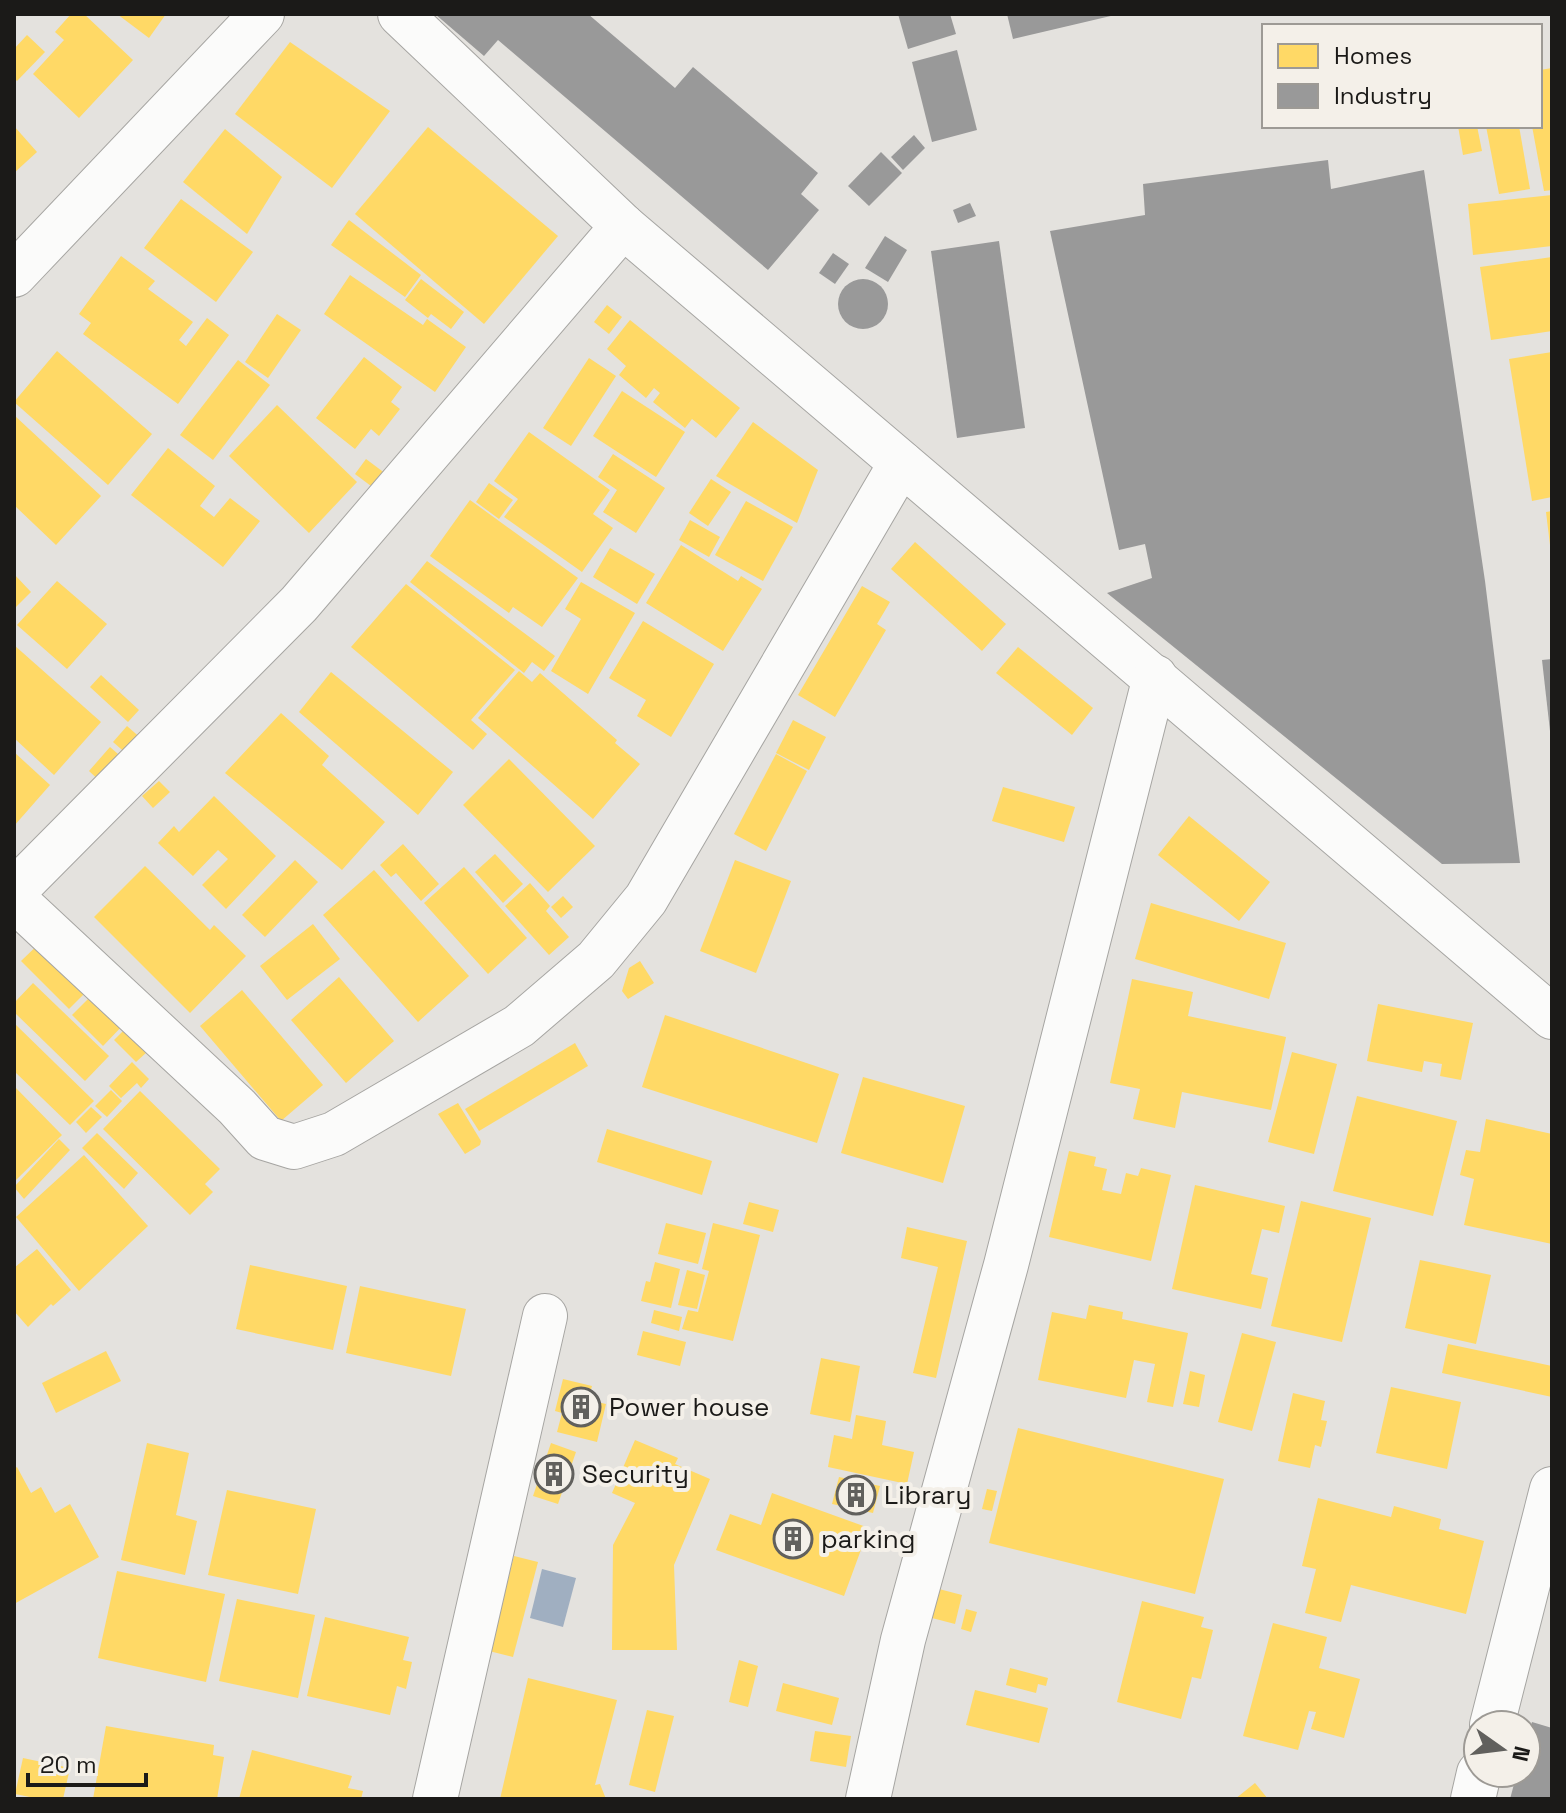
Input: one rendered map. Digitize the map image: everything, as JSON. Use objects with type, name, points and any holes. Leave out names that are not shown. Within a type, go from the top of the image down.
[{"type":"street","points":[[14,275],[262,14]]},
{"type":"street","points":[[400,14],[623,226],[1552,1017]]},
{"type":"street","points":[[14,891],[299,604],[623,226]]},
{"type":"street","points":[[14,899],[237,1107],[265,1138],[294,1147],[334,1134],[519,1026],[596,960],[646,899],[901,463]]},
{"type":"street","points":[[868,1799],[903,1640],[1006,1265],[1155,677]]},
{"type":"street","points":[[435,1799],[545,1316]]},
{"type":"street","points":[[1496,1709],[1552,1489]]},
{"type":"water","points":[[542,1569],[576,1578],[563,1627],[530,1618]]},
{"type":"building: Homes","points":[[71,14],[84,14],[133,60],[79,118],[33,74],[64,40],[55,32]]},
{"type":"building: Homes","points":[[117,14],[166,14],[149,38]]},
{"type":"building: Homes","points":[[27,35],[45,52],[17,81],[14,78],[14,49]]},
{"type":"building: Homes","points":[[290,42],[390,111],[332,188],[235,114]]},
{"type":"building: Homes","points":[[1552,68],[1552,190],[1544,191],[1532,128],[1542,128],[1542,70]]},
{"type":"building: Homes","points":[[14,126],[37,152],[14,173]]},
{"type":"building: Homes","points":[[428,127],[558,236],[484,324],[355,214]]},
{"type":"building: Homes","points":[[1458,128],[1477,128],[1482,151],[1463,155]]},
{"type":"building: Homes","points":[[1486,128],[1519,128],[1530,189],[1499,194]]},
{"type":"building: Homes","points":[[225,129],[282,177],[247,234],[183,182]]},
{"type":"building: Homes","points":[[1552,195],[1552,246],[1473,255],[1468,204]]},
{"type":"building: Homes","points":[[181,199],[253,252],[216,302],[144,248]]},
{"type":"building: Homes","points":[[349,220],[421,275],[405,297],[331,245]]},
{"type":"building: Homes","points":[[121,256],[155,281],[148,289],[193,322],[179,340],[186,346],[207,318],[229,335],[178,404],[83,334],[91,323],[79,314]]},
{"type":"building: Homes","points":[[1552,257],[1552,331],[1491,340],[1480,267]]},
{"type":"building: Homes","points":[[350,275],[423,325],[427,319],[466,347],[435,392],[324,314]]},
{"type":"building: Homes","points":[[421,279],[464,312],[451,329],[431,314],[428,318],[405,300]]},
{"type":"building: Homes","points":[[607,305],[622,317],[609,334],[594,322]]},
{"type":"building: Homes","points":[[277,314],[301,330],[268,378],[245,362]]},
{"type":"building: Homes","points":[[630,320],[740,408],[716,438],[692,419],[685,428],[653,402],[660,393],[654,388],[646,398],[619,375],[626,366],[607,349]]},
{"type":"building: Homes","points":[[57,351],[152,434],[108,485],[14,402]]},
{"type":"building: Homes","points":[[1552,352],[1552,497],[1532,501],[1509,359]]},
{"type":"building: Homes","points":[[364,357],[402,387],[391,402],[400,409],[379,436],[371,429],[355,449],[316,418]]},
{"type":"building: Homes","points":[[589,358],[616,376],[571,446],[543,428]]},
{"type":"building: Homes","points":[[238,360],[270,385],[213,460],[180,435]]},
{"type":"building: Homes","points":[[622,391],[685,432],[656,477],[593,436]]},
{"type":"building: Homes","points":[[277,405],[357,482],[309,533],[229,456]]},
{"type":"building: Homes","points":[[14,415],[101,496],[56,545],[14,505]]},
{"type":"building: Homes","points":[[753,422],[818,470],[797,523],[716,476]]},
{"type":"building: Homes","points":[[529,432],[610,490],[593,514],[613,528],[582,572],[504,517],[518,499],[494,481]]},
{"type":"building: Homes","points":[[168,448],[215,486],[200,506],[214,517],[230,498],[260,521],[223,567],[131,495]]},
{"type":"building: Homes","points":[[613,454],[665,488],[636,533],[603,512],[617,490],[598,477]]},
{"type":"building: Homes","points":[[366,459],[394,480],[383,495],[355,474]]},
{"type":"building: Homes","points":[[711,479],[731,492],[708,526],[689,513]]},
{"type":"building: Homes","points":[[489,483],[513,500],[499,519],[476,502]]},
{"type":"building: Homes","points":[[470,500],[578,578],[542,627],[513,607],[509,613],[430,556]]},
{"type":"building: Homes","points":[[746,501],[793,527],[763,581],[715,555]]},
{"type":"building: Homes","points":[[1552,511],[1552,545],[1550,545],[1546,512]]},
{"type":"building: Homes","points":[[690,520],[720,537],[709,557],[679,540]]},
{"type":"building: Homes","points":[[915,542],[1006,624],[982,651],[891,569]]},
{"type":"building: Homes","points":[[681,545],[738,581],[741,576],[762,589],[723,651],[646,603]]},
{"type":"building: Homes","points":[[610,548],[655,574],[637,604],[593,577]]},
{"type":"building: Homes","points":[[427,561],[555,656],[544,671],[532,662],[524,673],[410,582]]},
{"type":"building: Homes","points":[[14,574],[31,592],[14,609]]},
{"type":"building: Homes","points":[[57,581],[107,624],[67,669],[17,625]]},
{"type":"building: Homes","points":[[581,582],[635,613],[588,694],[551,671],[581,619],[565,609]]},
{"type":"building: Homes","points":[[406,584],[515,670],[471,720],[487,734],[473,750],[351,647]]},
{"type":"building: Homes","points":[[862,586],[890,602],[877,624],[886,630],[835,717],[798,695]]},
{"type":"building: Homes","points":[[643,621],[714,664],[671,737],[637,716],[646,700],[609,678]]},
{"type":"building: Homes","points":[[14,645],[101,722],[54,775],[14,738]]},
{"type":"building: Homes","points":[[1018,647],[1093,708],[1072,735],[996,673]]},
{"type":"building: Homes","points":[[519,671],[532,682],[540,673],[640,764],[593,819],[478,718]]},
{"type":"building: Homes","points":[[331,672],[453,772],[418,815],[299,712]]},
{"type":"building: Homes","points":[[101,675],[139,710],[128,722],[90,687]]},
{"type":"building: Homes","points":[[281,713],[329,756],[322,765],[385,822],[342,870],[225,773]]},
{"type":"building: Homes","points":[[793,720],[826,737],[809,770],[776,753]]},
{"type":"building: Homes","points":[[127,726],[143,740],[129,756],[113,742]]},
{"type":"building: Homes","points":[[110,747],[126,761],[104,785],[89,771]]},
{"type":"building: Homes","points":[[14,752],[50,785],[14,826]]},
{"type":"building: Homes","points":[[776,754],[807,771],[766,851],[734,834]]},
{"type":"building: Homes","points":[[509,759],[595,846],[548,892],[463,805]]},
{"type":"building: Homes","points":[[159,781],[170,792],[153,808],[142,796]]},
{"type":"building: Homes","points":[[1003,787],[1075,807],[1064,842],[992,821]]},
{"type":"building: Homes","points":[[214,796],[276,856],[226,909],[202,885],[228,859],[218,850],[193,876],[158,843],[174,826],[179,832]]},
{"type":"building: Homes","points":[[1189,816],[1270,882],[1239,921],[1158,855]]},
{"type":"building: Homes","points":[[403,844],[439,884],[421,901],[396,873],[391,877],[380,865]]},
{"type":"building: Homes","points":[[495,854],[523,884],[503,903],[475,872]]},
{"type":"building: Homes","points":[[295,860],[318,882],[265,937],[242,915]]},
{"type":"building: Homes","points":[[735,860],[791,881],[756,973],[700,951]]},
{"type":"building: Homes","points":[[145,866],[210,930],[214,925],[246,956],[190,1013],[94,917]]},
{"type":"building: Homes","points":[[464,867],[527,938],[488,974],[424,903]]},
{"type":"building: Homes","points":[[374,870],[469,976],[418,1022],[323,915]]},
{"type":"building: Homes","points":[[530,883],[550,906],[546,911],[569,937],[549,955],[505,906]]},
{"type":"building: Homes","points":[[563,896],[573,907],[561,918],[551,907]]},
{"type":"building: Homes","points":[[1151,903],[1286,943],[1269,999],[1135,959]]},
{"type":"building: Homes","points":[[313,924],[340,959],[287,1000],[260,966]]},
{"type":"building: Homes","points":[[46,937],[94,984],[69,1009],[21,961]]},
{"type":"building: Homes","points":[[640,961],[654,983],[628,999],[622,991],[629,968]]},
{"type":"building: Homes","points":[[339,977],[394,1041],[346,1083],[291,1020]]},
{"type":"building: Homes","points":[[1132,979],[1193,992],[1188,1016],[1286,1037],[1271,1110],[1182,1092],[1175,1128],[1133,1119],[1140,1089],[1110,1083]]},
{"type":"building: Homes","points":[[33,983],[109,1056],[85,1081],[14,1012],[14,1003]]},
{"type":"building: Homes","points":[[242,990],[323,1085],[281,1121],[200,1026]]},
{"type":"building: Homes","points":[[96,991],[126,1022],[103,1046],[72,1015]]},
{"type":"building: Homes","points":[[1378,1004],[1473,1023],[1461,1080],[1440,1076],[1442,1064],[1424,1061],[1422,1072],[1367,1061]]},
{"type":"building: Homes","points":[[665,1015],[839,1074],[817,1143],[642,1087]]},
{"type":"building: Homes","points":[[136,1018],[159,1041],[136,1062],[114,1040]]},
{"type":"building: Homes","points":[[14,1023],[94,1101],[70,1125],[14,1071]]},
{"type":"building: Homes","points":[[575,1043],[588,1066],[479,1131],[465,1109]]},
{"type":"building: Homes","points":[[1292,1052],[1337,1064],[1314,1154],[1268,1142]]},
{"type":"building: Homes","points":[[132,1062],[149,1079],[141,1088],[137,1083],[121,1098],[109,1086]]},
{"type":"building: Homes","points":[[863,1077],[965,1106],[943,1183],[841,1153]]},
{"type":"building: Homes","points":[[14,1086],[62,1135],[14,1182]]},
{"type":"building: Homes","points":[[111,1090],[122,1101],[107,1117],[95,1106]]},
{"type":"building: Homes","points":[[140,1091],[220,1169],[205,1184],[213,1192],[190,1215],[103,1129]]},
{"type":"building: Homes","points":[[1357,1096],[1457,1121],[1433,1216],[1333,1191]]},
{"type":"building: Homes","points":[[458,1103],[481,1141],[480,1145],[465,1154],[438,1114]]},
{"type":"building: Homes","points":[[91,1107],[102,1117],[86,1133],[76,1122]]},
{"type":"building: Homes","points":[[1486,1119],[1552,1134],[1552,1244],[1464,1225],[1474,1179],[1460,1175],[1466,1150],[1480,1152]]},
{"type":"building: Homes","points":[[607,1129],[712,1161],[702,1195],[597,1162]]},
{"type":"building: Homes","points":[[97,1133],[138,1173],[124,1189],[82,1148]]},
{"type":"building: Homes","points":[[59,1139],[70,1150],[24,1199],[14,1187]]},
{"type":"building: Homes","points":[[1069,1151],[1096,1157],[1094,1166],[1107,1169],[1102,1190],[1121,1194],[1126,1173],[1138,1176],[1141,1168],[1171,1175],[1151,1261],[1049,1237]]},
{"type":"building: Homes","points":[[84,1155],[148,1226],[79,1291],[16,1217]]},
{"type":"building: Homes","points":[[1195,1185],[1285,1206],[1279,1233],[1262,1229],[1251,1274],[1268,1278],[1261,1309],[1172,1289]]},
{"type":"building: Homes","points":[[1301,1201],[1371,1218],[1342,1342],[1271,1326]]},
{"type":"building: Homes","points":[[749,1202],[779,1210],[773,1232],[743,1224]]},
{"type":"building: Homes","points":[[666,1223],[706,1233],[698,1264],[658,1254]]},
{"type":"building: Homes","points":[[713,1223],[760,1235],[733,1341],[682,1329],[688,1310],[698,1312],[709,1271],[702,1269]]},
{"type":"building: Homes","points":[[907,1227],[967,1241],[936,1378],[913,1373],[938,1267],[901,1258]]},
{"type":"building: Homes","points":[[37,1249],[71,1290],[53,1306],[51,1304],[28,1327],[14,1311],[14,1268]]},
{"type":"building: Homes","points":[[1420,1260],[1491,1275],[1476,1344],[1405,1328]]},
{"type":"building: Homes","points":[[655,1262],[680,1269],[671,1308],[641,1301]]},
{"type":"building: Homes","points":[[250,1265],[347,1286],[333,1350],[236,1329]]},
{"type":"building: Homes","points":[[687,1270],[705,1275],[697,1309],[678,1305]]},
{"type":"building: Homes","points":[[360,1286],[466,1309],[451,1376],[346,1353]]},
{"type":"building: Homes","points":[[1089,1305],[1123,1312],[1122,1319],[1188,1333],[1173,1407],[1147,1402],[1155,1364],[1134,1360],[1126,1398],[1038,1380],[1052,1312],[1086,1319]]},
{"type":"building: Homes","points":[[654,1310],[682,1317],[679,1331],[651,1323]]},
{"type":"building: Homes","points":[[643,1331],[686,1342],[680,1366],[637,1355]]},
{"type":"building: Homes","points":[[1242,1333],[1276,1342],[1252,1431],[1218,1422]]},
{"type":"building: Homes","points":[[1448,1344],[1552,1366],[1552,1397],[1442,1373]]},
{"type":"building: Homes","points":[[106,1351],[121,1381],[56,1413],[42,1383]]},
{"type":"building: Homes","points":[[821,1358],[860,1366],[850,1422],[810,1414]]},
{"type":"building: Homes","points":[[1190,1371],[1205,1375],[1199,1407],[1183,1404]]},
{"type":"building: Homes","name":"Power house","points":[[563,1379],[592,1386],[588,1400],[606,1404],[597,1442],[557,1432],[562,1413],[555,1411]]},
{"type":"building: Homes","points":[[1391,1387],[1461,1402],[1447,1469],[1376,1453]]},
{"type":"building: Homes","points":[[1293,1393],[1325,1401],[1321,1420],[1327,1421],[1321,1447],[1315,1445],[1310,1468],[1278,1461]]},
{"type":"building: Homes","points":[[856,1415],[886,1421],[882,1445],[914,1452],[907,1484],[828,1467],[834,1435],[852,1439]]},
{"type":"building: Homes","points":[[1018,1428],[1224,1479],[1195,1594],[989,1543]]},
{"type":"building: Homes","points":[[635,1440],[678,1458],[675,1464],[710,1479],[674,1565],[677,1650],[612,1650],[613,1545],[635,1503],[612,1493]]},
{"type":"building: Homes","points":[[147,1443],[189,1453],[176,1515],[197,1521],[185,1575],[121,1560]]},
{"type":"building: Homes","name":"Security","points":[[551,1443],[576,1452],[558,1504],[533,1496]]},
{"type":"building: Homes","points":[[17,1467],[31,1493],[41,1487],[55,1513],[70,1504],[99,1557],[14,1604],[14,1469]]},
{"type":"building: Homes","name":"Library","points":[[839,1477],[880,1486],[873,1513],[832,1504]]},
{"type":"building: Homes","points":[[987,1489],[997,1491],[992,1511],[982,1509]]},
{"type":"building: Homes","points":[[227,1490],[316,1509],[298,1594],[208,1575]]},
{"type":"building: Homes","name":"parking","points":[[772,1493],[869,1528],[844,1596],[716,1550],[730,1514],[761,1525]]},
{"type":"building: Homes","points":[[1318,1498],[1391,1517],[1394,1506],[1441,1519],[1439,1529],[1484,1541],[1466,1614],[1351,1585],[1341,1622],[1305,1613],[1316,1569],[1302,1566]]},
{"type":"building: Homes","points":[[514,1556],[538,1562],[513,1657],[489,1651]]},
{"type":"building: Homes","points":[[117,1571],[225,1594],[206,1682],[98,1658]]},
{"type":"building: Homes","points":[[939,1589],[962,1595],[955,1624],[932,1618]]},
{"type":"building: Homes","points":[[237,1599],[315,1615],[298,1698],[219,1681]]},
{"type":"building: Homes","points":[[1142,1601],[1204,1617],[1201,1627],[1213,1630],[1201,1679],[1192,1677],[1181,1719],[1117,1702]]},
{"type":"building: Homes","points":[[966,1609],[977,1612],[971,1632],[961,1629]]},
{"type":"building: Homes","points":[[325,1617],[409,1637],[403,1660],[412,1662],[406,1689],[397,1686],[390,1715],[307,1696]]},
{"type":"building: Homes","points":[[1273,1623],[1327,1637],[1319,1668],[1360,1679],[1344,1738],[1311,1729],[1316,1712],[1309,1711],[1298,1750],[1243,1736]]},
{"type":"building: Homes","points":[[739,1660],[758,1666],[748,1707],[729,1702]]},
{"type":"building: Homes","points":[[1010,1668],[1048,1678],[1046,1686],[1038,1684],[1036,1693],[1006,1685]]},
{"type":"building: Homes","points":[[528,1678],[617,1700],[595,1785],[600,1784],[606,1799],[500,1799]]},
{"type":"building: Homes","points":[[783,1683],[839,1698],[832,1725],[776,1711]]},
{"type":"building: Homes","points":[[975,1690],[1048,1708],[1039,1743],[966,1725]]},
{"type":"building: Homes","points":[[647,1710],[674,1716],[655,1792],[629,1785]]},
{"type":"building: Homes","points":[[106,1726],[214,1745],[213,1755],[224,1757],[217,1799],[93,1799]]},
{"type":"building: Homes","points":[[815,1731],[851,1736],[846,1767],[810,1761]]},
{"type":"building: Homes","points":[[252,1750],[352,1776],[348,1788],[363,1791],[361,1799],[239,1799]]},
{"type":"building: Homes","points":[[23,1758],[70,1768],[63,1799],[15,1794]]},
{"type":"building: Homes","points":[[1255,1783],[1268,1799],[1235,1799]]},
{"type":"building: Industry","points":[[435,14],[588,14],[675,88],[693,67],[818,173],[801,194],[819,210],[768,270],[498,40],[484,56]]},
{"type":"building: Industry","points":[[898,14],[950,14],[956,34],[908,49]]},
{"type":"building: Industry","points":[[1007,14],[1115,14],[1115,15],[1013,39]]},
{"type":"building: Industry","points":[[957,50],[977,130],[932,142],[912,62]]},
{"type":"building: Industry","points":[[914,135],[925,148],[903,170],[891,157]]},
{"type":"building: Industry","points":[[881,152],[902,173],[869,206],[848,186]]},
{"type":"building: Industry","points":[[1328,160],[1331,189],[1424,170],[1485,581],[1520,863],[1442,864],[1107,593],[1152,578],[1145,544],[1119,550],[1050,231],[1145,215],[1143,184]]},
{"type":"building: Industry","points":[[970,203],[976,216],[958,223],[953,210]]},
{"type":"building: Industry","points":[[885,236],[907,250],[888,282],[865,268]]},
{"type":"building: Industry","points":[[999,241],[1025,428],[957,438],[931,251]]},
{"type":"building: Industry","points":[[833,253],[849,264],[835,284],[819,273]]},
{"type":"building: Industry","points":[[863,279],[881,286],[888,304],[881,322],[863,329],[845,322],[838,304],[845,286]]},
{"type":"building: Industry","points":[[1552,659],[1552,731],[1550,731],[1542,660]]},
{"type":"building: Industry","points":[[1542,1725],[1552,1728],[1552,1799],[1510,1799],[1513,1789],[1542,1789]]},
{"type":"place","name":"Power house","points":[[581,1407]]},
{"type":"place","name":"Security","points":[[554,1474]]},
{"type":"place","name":"Library","points":[[856,1495]]},
{"type":"place","name":"parking","points":[[793,1539]]}]
